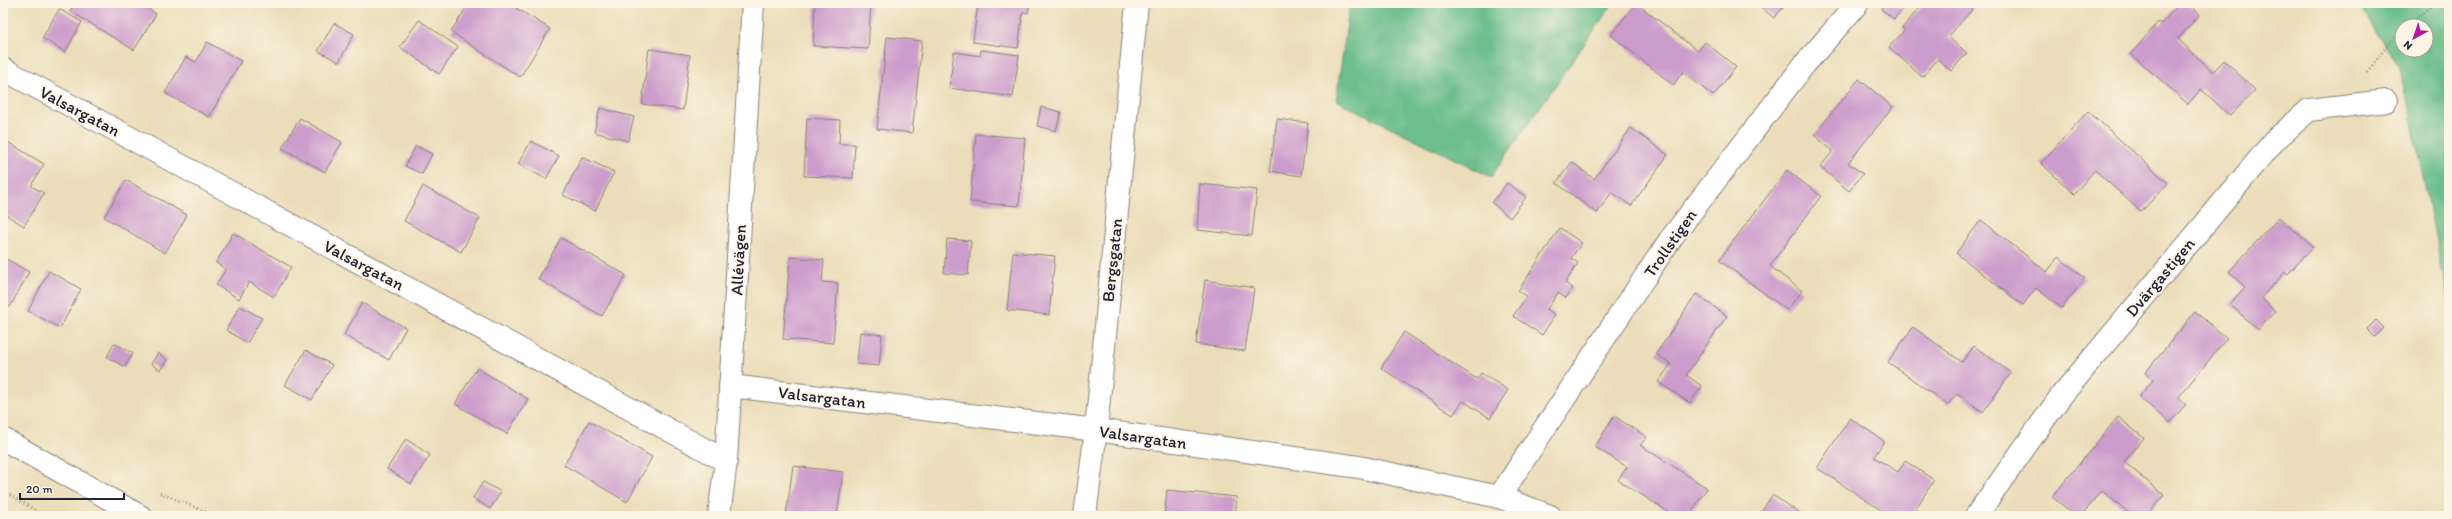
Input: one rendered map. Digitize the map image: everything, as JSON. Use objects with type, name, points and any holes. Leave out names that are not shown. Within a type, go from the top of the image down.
[{"type":"street","name":"Bergsgatan","points":[[1085,516],[1096,430],[1137,3]]},
{"type":"street","name":"Trollstigen","points":[[1499,496],[1669,241],[1804,65],[1858,3]]},
{"type":"street","name":"Allévägen","points":[[719,516],[726,461],[748,6]]},
{"type":"street","name":"Valsargatan","points":[[3,69],[726,461]]},
{"type":"street","name":"Dvärgastigen","points":[[1976,516],[2061,396],[2275,140],[2309,110],[2386,101]]},
{"type":"street","name":"Valsargatan","points":[[730,386],[1096,430],[1360,467],[1499,496],[1550,516]]},
{"type":"street","points":[[3,439],[140,516]]},
{"type":"path","points":[[2417,18],[2434,3]]},
{"type":"path","points":[[2341,106],[2394,39]]},
{"type":"path","points":[[3,491],[45,516]]},
{"type":"green space","points":[[1350,3],[1613,3],[1491,177],[1336,100]]},
{"type":"green space","points":[[2357,3],[2449,3],[2449,304],[2401,69]]},
{"type":"building","points":[[75,3],[139,3],[156,14],[134,50],[70,11]]},
{"type":"building","points":[[469,3],[519,3],[516,8],[550,29],[520,77],[451,32]]},
{"type":"building","points":[[815,3],[871,3],[868,49],[813,46]]},
{"type":"building","points":[[978,3],[1030,3],[1028,13],[1023,12],[1018,48],[973,42]]},
{"type":"building","points":[[1636,3],[1698,51],[1705,42],[1736,67],[1713,96],[1683,72],[1673,85],[1611,35]]},
{"type":"building","points":[[1756,3],[1787,3],[1774,18]]},
{"type":"building","points":[[1886,3],[1895,3],[1902,10],[1894,19],[1881,9]]},
{"type":"building","points":[[1924,3],[1978,3],[1948,37],[1967,53],[1951,71],[1938,59],[1922,77],[1889,47],[1905,30],[1902,28]]},
{"type":"building","points":[[2180,3],[2188,3],[2200,14],[2178,39],[2213,72],[2224,60],[2255,90],[2230,116],[2201,89],[2188,104],[2131,54],[2158,22],[2161,24]]},
{"type":"building","points":[[59,9],[82,22],[65,52],[42,38]]},
{"type":"building","points":[[419,20],[458,47],[439,74],[400,47]]},
{"type":"building","points":[[334,23],[354,34],[339,62],[318,51]]},
{"type":"building","points":[[887,37],[922,41],[912,133],[877,129]]},
{"type":"building","points":[[207,42],[241,61],[209,117],[165,93],[186,57],[196,62]]},
{"type":"building","points":[[649,49],[690,55],[683,110],[642,104]]},
{"type":"building","points":[[981,50],[1019,55],[1013,97],[949,88],[954,52],[980,56]]},
{"type":"building","points":[[1859,79],[1893,107],[1848,163],[1863,174],[1849,191],[1820,167],[1833,151],[1814,135]]},
{"type":"building","points":[[1041,107],[1061,112],[1056,131],[1037,126]]},
{"type":"building","points":[[600,108],[634,117],[628,141],[594,132]]},
{"type":"building","points":[[2088,111],[2168,183],[2141,212],[2095,170],[2074,194],[2041,163]]},
{"type":"building","points":[[300,118],[342,142],[325,172],[282,148]]},
{"type":"building","points":[[807,118],[840,120],[839,144],[855,144],[853,178],[804,176]]},
{"type":"building","points":[[1277,119],[1308,123],[1301,176],[1270,171]]},
{"type":"building","points":[[1631,128],[1668,155],[1631,206],[1612,192],[1597,213],[1556,183],[1572,162],[1594,179]]},
{"type":"building","points":[[976,134],[1025,138],[1019,206],[970,202]]},
{"type":"building","points":[[6,141],[44,164],[31,186],[44,193],[24,226],[3,213],[3,145]]},
{"type":"building","points":[[531,141],[559,156],[546,179],[518,164]]},
{"type":"building","points":[[416,146],[432,154],[422,174],[405,166]]},
{"type":"building","points":[[582,157],[614,172],[595,211],[563,195]]},
{"type":"building","points":[[1787,170],[1821,196],[1770,266],[1802,291],[1787,310],[1719,260]]},
{"type":"building","points":[[126,180],[187,215],[165,253],[104,217]]},
{"type":"building","points":[[1507,183],[1526,197],[1510,218],[1492,203]]},
{"type":"building","points":[[1200,184],[1257,190],[1252,236],[1197,230]]},
{"type":"building","points":[[423,186],[480,218],[461,252],[404,221]]},
{"type":"building","points":[[2279,217],[2313,247],[2288,274],[2285,272],[2261,298],[2275,311],[2258,330],[2230,304],[2245,287],[2229,272]]},
{"type":"building","points":[[1981,220],[2047,272],[2058,257],[2085,278],[2062,308],[2036,288],[2023,305],[1956,253]]},
{"type":"building","points":[[1560,228],[1582,243],[1571,258],[1578,263],[1565,283],[1573,288],[1566,298],[1558,293],[1547,309],[1555,315],[1542,335],[1513,316],[1527,296],[1518,291]]},
{"type":"building","points":[[233,233],[291,267],[274,297],[249,282],[239,299],[216,285],[226,269],[216,263]]},
{"type":"building","points":[[561,238],[626,275],[602,316],[538,279]]},
{"type":"building","points":[[947,239],[971,241],[968,275],[944,273]]},
{"type":"building","points":[[1013,252],[1055,256],[1049,315],[1007,310]]},
{"type":"building","points":[[3,257],[29,272],[10,307],[3,303]]},
{"type":"building","points":[[790,257],[824,260],[822,282],[838,283],[833,343],[783,339]]},
{"type":"building","points":[[49,271],[81,289],[60,328],[28,311]]},
{"type":"building","points":[[1205,280],[1254,288],[1245,351],[1196,344]]},
{"type":"building","points":[[1696,294],[1727,316],[1686,375],[1702,386],[1690,403],[1658,382],[1671,364],[1656,354]]},
{"type":"building","points":[[362,303],[406,328],[389,360],[344,335]]},
{"type":"building","points":[[240,306],[262,318],[247,343],[226,330]]},
{"type":"building","points":[[2195,312],[2227,338],[2178,398],[2186,404],[2170,423],[2139,397],[2153,380],[2145,373]]},
{"type":"building","points":[[2376,320],[2384,328],[2375,337],[2367,329]]},
{"type":"building","points":[[1913,327],[1962,362],[1974,346],[2011,373],[1983,412],[1957,393],[1948,405],[1888,362]]},
{"type":"building","points":[[860,332],[882,335],[879,366],[857,364]]},
{"type":"building","points":[[1404,332],[1477,379],[1481,373],[1508,390],[1490,418],[1463,401],[1453,415],[1381,368]]},
{"type":"building","points":[[114,343],[133,353],[125,367],[107,357]]},
{"type":"building","points":[[306,350],[332,365],[312,400],[285,385]]},
{"type":"building","points":[[158,353],[167,360],[160,370],[151,364]]},
{"type":"building","points":[[477,368],[528,399],[507,434],[455,404]]},
{"type":"building","points":[[1614,416],[1647,437],[1640,445],[1707,488],[1689,516],[1675,516],[1618,480],[1627,467],[1595,447]]},
{"type":"building","points":[[2118,417],[2144,438],[2124,462],[2164,495],[2146,516],[2133,516],[2102,491],[2081,516],[2076,516],[2052,497]]},
{"type":"building","points":[[1850,418],[1884,441],[1874,457],[1898,472],[1905,461],[1934,480],[1911,516],[1890,516],[1817,468]]},
{"type":"building","points":[[589,421],[652,457],[627,502],[564,465]]},
{"type":"building","points":[[406,439],[430,455],[411,484],[387,469]]},
{"type":"building","points":[[793,466],[843,472],[837,516],[786,516]]},
{"type":"building","points":[[483,482],[501,492],[490,509],[473,498]]},
{"type":"building","points":[[1167,490],[1237,497],[1235,516],[1164,516]]},
{"type":"building","points":[[1772,495],[1805,516],[1759,516]]}]
